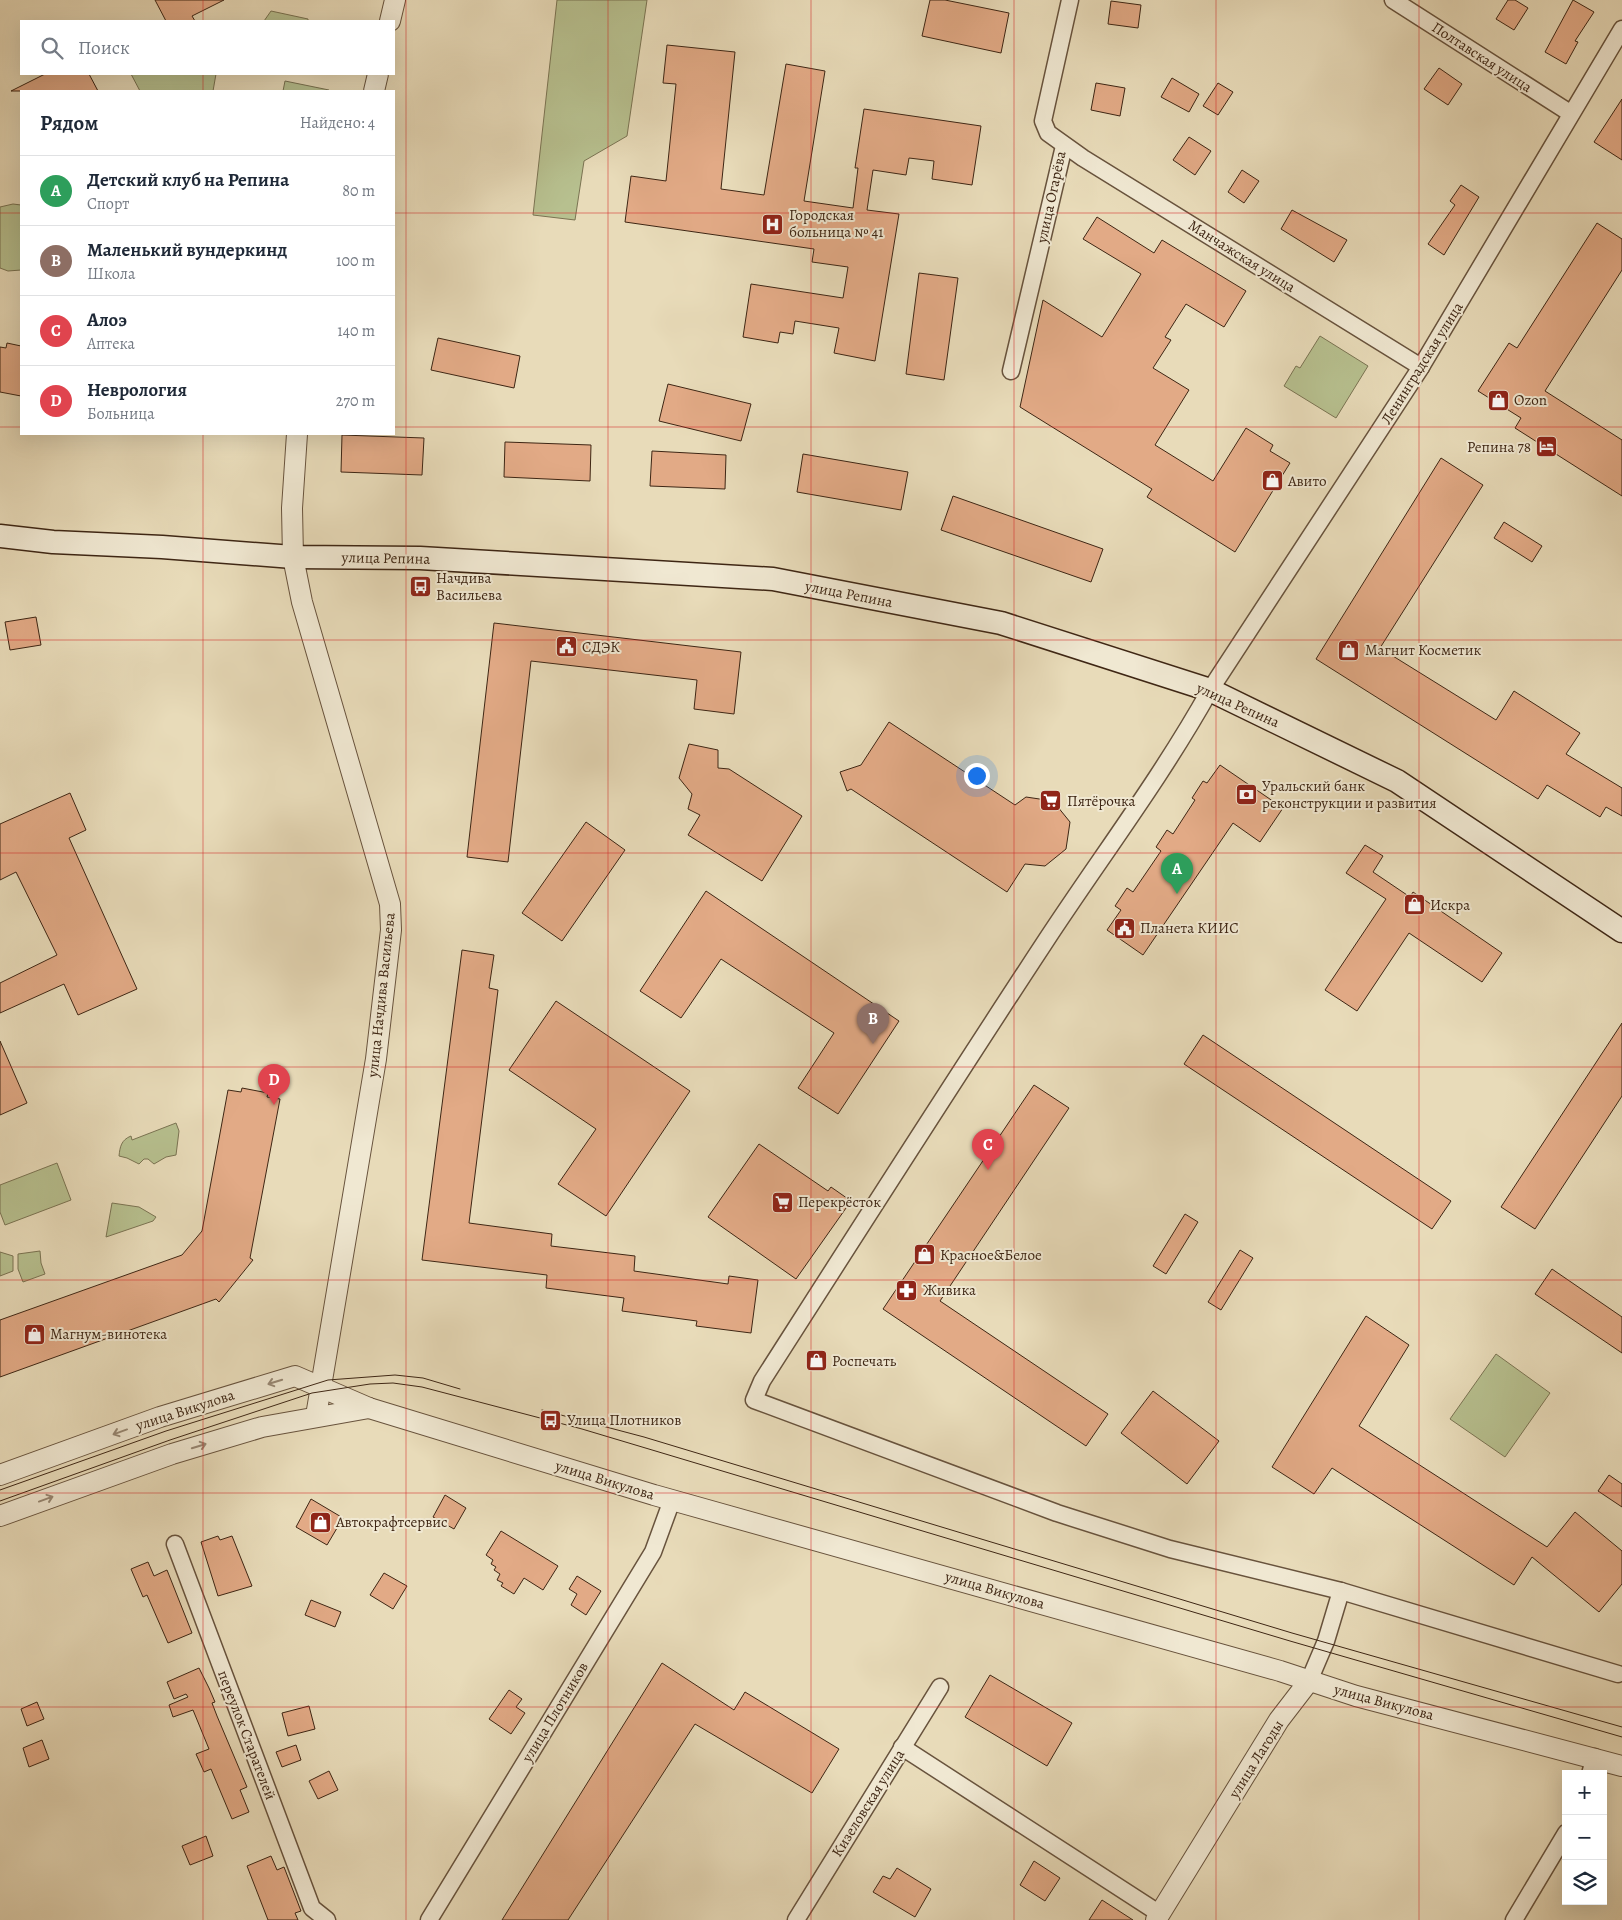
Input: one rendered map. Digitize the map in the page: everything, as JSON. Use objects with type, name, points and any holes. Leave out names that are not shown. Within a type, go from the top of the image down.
[{"type":"main road","name":"улица Репина","points":[[0,536],[53,542],[162,547],[293,557],[440,559],[773,579],[1001,623],[1210,690],[1397,781],[1622,931]]},
{"type":"street","points":[[390,20],[395,0]]},
{"type":"street","name":"улица Огарёва","points":[[1011,371],[1064,146],[1048,133],[1043,121],[1070,0]]},
{"type":"street","name":"Полтавская улица","points":[[1393,0],[1570,113]]},
{"type":"street","name":"Ленинградская улица","points":[[1341,1591],[1170,1548],[1057,1513],[754,1400],[762,1381],[876,1202],[1045,943],[1189,728],[1210,690],[1420,367],[1544,162],[1570,113],[1622,29]]},
{"type":"street","points":[[374,90],[378,75]]},
{"type":"street","name":"Манчажская улица","points":[[1064,146],[1420,367]]},
{"type":"street","name":"улица Начдива Васильева","points":[[297,435],[292,508],[293,557],[302,602],[390,904],[391,930],[376,1059],[316,1416]]},
{"type":"street","name":"улица Викулова","points":[[0,1475],[160,1417],[295,1376],[369,1408],[672,1500],[1309,1681],[1593,1766],[1622,1766]]},
{"type":"street","name":"улица Викулова","points":[[0,1516],[172,1454],[262,1426],[369,1408]]},
{"type":"street","name":"улица Плотников","points":[[429,1920],[652,1552],[672,1500]]},
{"type":"street","name":"переулок Старателей","points":[[175,1544],[312,1908],[327,1920]]},
{"type":"street","points":[[1341,1591],[1618,1674]]},
{"type":"street","name":"улица Лагоды","points":[[1158,1917],[1279,1720],[1309,1681],[1326,1641],[1341,1591]]},
{"type":"street","name":"Кизеловская улица","points":[[796,1920],[940,1687]]},
{"type":"street","points":[[902,1747],[1158,1917]]},
{"type":"street","points":[[1514,1920],[1562,1840]]},
{"type":"green space","points":[[557,0],[647,0],[627,136],[584,161],[575,220],[533,215]]},
{"type":"green space","points":[[271,11],[308,19],[308,20],[265,20]]},
{"type":"green space","points":[[132,75],[216,75],[213,90],[139,90]]},
{"type":"green space","points":[[285,81],[329,90],[283,90]]},
{"type":"green space","points":[[13,204],[20,205],[20,270],[8,271],[0,268],[0,207]]},
{"type":"green space","points":[[1320,336],[1368,366],[1336,418],[1284,386],[1296,366],[1300,368]]},
{"type":"green space","points":[[176,1123],[179,1131],[176,1155],[166,1157],[154,1164],[148,1159],[144,1159],[139,1164],[119,1156],[122,1144],[131,1136],[132,1140]]},
{"type":"green space","points":[[57,1163],[71,1200],[5,1225],[0,1212],[0,1185]]},
{"type":"green space","points":[[112,1203],[139,1207],[156,1217],[153,1221],[106,1237]]},
{"type":"green space","points":[[40,1251],[41,1263],[45,1274],[23,1282],[18,1269],[18,1254]]},
{"type":"green space","points":[[0,1252],[13,1256],[13,1271],[0,1276]]},
{"type":"green space","points":[[1496,1354],[1550,1393],[1505,1457],[1450,1419]]},
{"type":"building","points":[[155,0],[224,0],[192,16],[194,20],[165,20]]},
{"type":"building","points":[[930,0],[945,0],[1009,13],[1001,53],[922,36]]},
{"type":"building","points":[[1508,0],[1515,0],[1528,8],[1514,30],[1496,19]]},
{"type":"building","points":[[1573,0],[1594,12],[1575,41],[1578,42],[1566,64],[1545,52]]},
{"type":"building","points":[[1111,1],[1141,5],[1138,28],[1108,24]]},
{"type":"building","points":[[667,45],[735,52],[721,189],[764,195],[786,64],[825,71],[804,201],[853,208],[858,168],[855,168],[864,109],[981,126],[972,185],[932,179],[934,161],[909,158],[906,175],[873,170],[867,210],[899,214],[875,361],[834,353],[839,328],[795,321],[793,334],[780,332],[778,343],[743,337],[751,284],[843,298],[848,267],[812,262],[814,249],[625,222],[631,176],[666,181],[676,84],[663,83]]},
{"type":"building","points":[[1439,68],[1462,84],[1448,105],[1424,89]]},
{"type":"building","points":[[43,75],[90,75],[97,90],[20,90],[11,91]]},
{"type":"building","points":[[1172,78],[1199,94],[1189,112],[1161,97]]},
{"type":"building","points":[[1096,83],[1125,88],[1120,116],[1091,110]]},
{"type":"building","points":[[1218,83],[1233,92],[1218,115],[1203,106]]},
{"type":"building","points":[[1622,99],[1622,160],[1594,142]]},
{"type":"building","points":[[1189,137],[1211,151],[1195,175],[1173,160]]},
{"type":"building","points":[[1242,170],[1259,181],[1244,203],[1228,192]]},
{"type":"building","points":[[1461,185],[1479,197],[1444,255],[1428,244],[1455,205],[1450,201]]},
{"type":"building","points":[[1292,210],[1347,240],[1334,262],[1281,229]]},
{"type":"building","points":[[1097,217],[1154,253],[1162,240],[1246,291],[1224,327],[1186,304],[1165,337],[1171,340],[1153,368],[1189,390],[1155,445],[1213,481],[1246,428],[1273,445],[1270,451],[1290,463],[1235,552],[1147,497],[1152,489],[1020,407],[1043,300],[1102,337],[1141,274],[1083,239]]},
{"type":"building","points":[[1597,223],[1622,239],[1622,270],[1545,391],[1622,440],[1622,496],[1515,428],[1521,418],[1478,391],[1509,343],[1517,348]]},
{"type":"building","points":[[919,273],[958,278],[944,380],[906,374]]},
{"type":"building","points":[[438,338],[520,356],[514,388],[431,370]]},
{"type":"building","points":[[7,343],[20,346],[20,396],[0,392],[0,347],[6,348]]},
{"type":"building","points":[[668,384],[751,404],[741,441],[659,421]]},
{"type":"building","points":[[342,435],[424,438],[422,475],[341,472]]},
{"type":"building","points":[[505,442],[591,445],[590,481],[504,477]]},
{"type":"building","points":[[652,451],[726,455],[725,489],[650,486]]},
{"type":"building","points":[[803,454],[908,472],[901,510],[797,492]]},
{"type":"building","points":[[1441,458],[1483,485],[1380,648],[1496,720],[1514,691],[1580,733],[1566,754],[1622,788],[1622,816],[1606,807],[1600,817],[1547,785],[1538,799],[1316,659]]},
{"type":"building","points":[[953,496],[1103,549],[1091,582],[941,530]]},
{"type":"building","points":[[1504,522],[1542,546],[1532,562],[1494,538]]},
{"type":"building","points":[[36,617],[41,645],[10,650],[5,622]]},
{"type":"building","points":[[494,623],[741,652],[734,714],[694,709],[697,680],[531,661],[508,862],[467,857]]},
{"type":"building","points":[[889,722],[1015,805],[1026,797],[1053,801],[1070,822],[1066,849],[1045,866],[1025,864],[1007,892],[851,789],[847,791],[840,772],[861,765]]},
{"type":"building","points":[[689,744],[718,750],[718,768],[729,769],[802,816],[762,881],[688,835],[700,815],[688,809],[692,794],[679,778]]},
{"type":"building","points":[[1220,765],[1283,808],[1260,842],[1233,823],[1143,955],[1107,930],[1121,910],[1115,906],[1127,888],[1133,892],[1161,851],[1156,847],[1167,830],[1173,834],[1195,800],[1192,798],[1203,781],[1207,783]]},
{"type":"building","points":[[70,793],[86,830],[69,838],[137,989],[78,1015],[64,984],[0,1013],[0,983],[57,955],[16,872],[0,880],[0,824]]},
{"type":"building","points":[[586,822],[625,850],[562,941],[522,913]]},
{"type":"building","points":[[1365,845],[1383,856],[1373,872],[1410,897],[1413,892],[1502,953],[1482,982],[1409,933],[1357,1011],[1325,990],[1386,899],[1346,873]]},
{"type":"building","points":[[706,891],[899,1021],[838,1114],[798,1088],[834,1033],[721,959],[681,1018],[640,991]]},
{"type":"building","points":[[462,950],[494,955],[489,988],[498,990],[469,1223],[552,1234],[551,1246],[635,1256],[634,1271],[728,1284],[729,1276],[758,1280],[751,1333],[696,1326],[697,1321],[622,1311],[624,1298],[546,1288],[547,1275],[422,1260]]},
{"type":"building","points":[[556,1001],[690,1091],[606,1216],[558,1184],[596,1129],[509,1070]]},
{"type":"building","points":[[1622,1023],[1622,1096],[1535,1229],[1501,1207]]},
{"type":"building","points":[[1203,1035],[1451,1201],[1432,1229],[1184,1064]]},
{"type":"building","points":[[0,1041],[27,1103],[0,1115]]},
{"type":"building","points":[[1034,1085],[1069,1108],[940,1301],[1108,1414],[1086,1446],[883,1309]]},
{"type":"building","points":[[242,1088],[268,1093],[267,1097],[280,1099],[250,1258],[253,1260],[219,1302],[216,1299],[0,1377],[0,1320],[182,1255],[202,1231],[228,1090],[241,1092]]},
{"type":"building","points":[[759,1144],[828,1191],[831,1187],[851,1201],[796,1279],[708,1217]]},
{"type":"building","points":[[1185,1214],[1198,1222],[1166,1274],[1153,1266]]},
{"type":"building","points":[[1240,1250],[1253,1258],[1221,1310],[1208,1302]]},
{"type":"building","points":[[1552,1269],[1622,1317],[1622,1353],[1535,1294]]},
{"type":"building","points":[[1366,1316],[1409,1345],[1359,1426],[1547,1547],[1575,1512],[1622,1551],[1622,1584],[1599,1612],[1532,1557],[1514,1585],[1332,1468],[1314,1494],[1272,1467]]},
{"type":"building","points":[[1153,1391],[1219,1441],[1187,1484],[1121,1433]]},
{"type":"building","points":[[1609,1475],[1622,1484],[1622,1507],[1598,1491]]},
{"type":"building","points":[[445,1495],[466,1508],[454,1529],[433,1517]]},
{"type":"building","name":"Автокрафтсервис","points":[[311,1499],[343,1518],[327,1545],[296,1527]]},
{"type":"building","points":[[501,1531],[558,1566],[543,1590],[524,1578],[514,1594],[501,1586],[503,1583],[497,1580],[500,1574],[494,1570],[496,1567],[491,1564],[493,1560],[486,1555]]},
{"type":"building","points":[[218,1536],[220,1540],[232,1536],[252,1586],[218,1596],[201,1542]]},
{"type":"building","points":[[148,1562],[154,1576],[167,1570],[192,1633],[168,1643],[147,1595],[143,1597],[131,1569]]},
{"type":"building","points":[[384,1573],[407,1586],[393,1609],[370,1595]]},
{"type":"building","points":[[577,1576],[601,1591],[586,1615],[571,1605],[577,1594],[569,1589]]},
{"type":"building","points":[[311,1600],[341,1612],[335,1627],[305,1615]]},
{"type":"building","points":[[662,1663],[734,1710],[745,1692],[839,1749],[812,1793],[695,1724],[568,1920],[502,1920]]},
{"type":"building","points":[[199,1668],[215,1702],[212,1703],[247,1787],[240,1790],[249,1812],[232,1819],[211,1769],[204,1772],[196,1754],[209,1749],[193,1710],[173,1717],[169,1705],[188,1697],[186,1694],[174,1699],[167,1682]]},
{"type":"building","points":[[990,1675],[1072,1723],[1047,1766],[965,1717]]},
{"type":"building","points":[[509,1690],[522,1699],[516,1707],[525,1713],[511,1734],[489,1719]]},
{"type":"building","points":[[37,1702],[44,1719],[27,1726],[21,1709]]},
{"type":"building","points":[[309,1706],[315,1729],[288,1736],[282,1713]]},
{"type":"building","points":[[42,1740],[49,1759],[29,1767],[23,1748]]},
{"type":"building","points":[[296,1745],[301,1760],[282,1767],[276,1752]]},
{"type":"building","points":[[329,1771],[338,1790],[318,1799],[309,1781]]},
{"type":"building","points":[[206,1836],[213,1856],[190,1865],[182,1846]]},
{"type":"building","points":[[271,1856],[277,1870],[284,1867],[301,1911],[295,1913],[298,1920],[268,1920],[247,1866]]},
{"type":"building","points":[[1034,1861],[1060,1878],[1045,1901],[1020,1885]]},
{"type":"building","points":[[897,1868],[931,1889],[915,1917],[873,1892],[883,1876],[890,1879]]},
{"type":"building","points":[[1102,1900],[1133,1920],[1089,1920]]},
{"type":"tram line","points":[[0,1490],[166,1431],[328,1380],[395,1375],[423,1378],[460,1389]]},
{"type":"tram line","points":[[0,1501],[170,1440],[312,1393],[370,1384],[393,1383],[422,1387],[582,1429],[1290,1641],[1622,1737]]},
{"type":"tram line","points":[[542,1410],[644,1437],[1292,1633],[1622,1727]]},
{"type":"place","name":"Городская больница № 41","points":[[773,224]]},
{"type":"place","name":"Ozon","points":[[1498,400]]},
{"type":"place","name":"Репина 78","points":[[1547,447]]},
{"type":"place","name":"Авито","points":[[1272,481]]},
{"type":"place","name":"Начдива Васильева","points":[[420,587]]},
{"type":"place","name":"СДЭК","points":[[566,647]]},
{"type":"place","name":"Магнит Косметик","points":[[1349,650]]},
{"type":"place","name":"Уральский банк реконструкции и развития","points":[[1246,795]]},
{"type":"place","name":"Пятёрочка","points":[[1051,801]]},
{"type":"place","name":"Детский клуб на Репина","points":[[1177,894]]},
{"type":"place","name":"Искра","points":[[1414,905]]},
{"type":"place","name":"Планета КИИС","points":[[1124,928]]},
{"type":"place","name":"Маленький вундеркинд","points":[[873,1044]]},
{"type":"place","name":"Неврология","points":[[274,1105]]},
{"type":"place","name":"Алоэ","points":[[988,1170]]},
{"type":"place","name":"Перекрёсток","points":[[782,1202]]},
{"type":"place","name":"Красное&Белое","points":[[924,1255]]},
{"type":"place","name":"Живика","points":[[907,1290]]},
{"type":"place","name":"Магнум-винотека","points":[[34,1334]]},
{"type":"place","name":"Роспечать","points":[[816,1361]]},
{"type":"place","name":"Улица Плотников","points":[[551,1420]]},
{"type":"place","name":"Автокрафтсервис","points":[[320,1522]]}]
